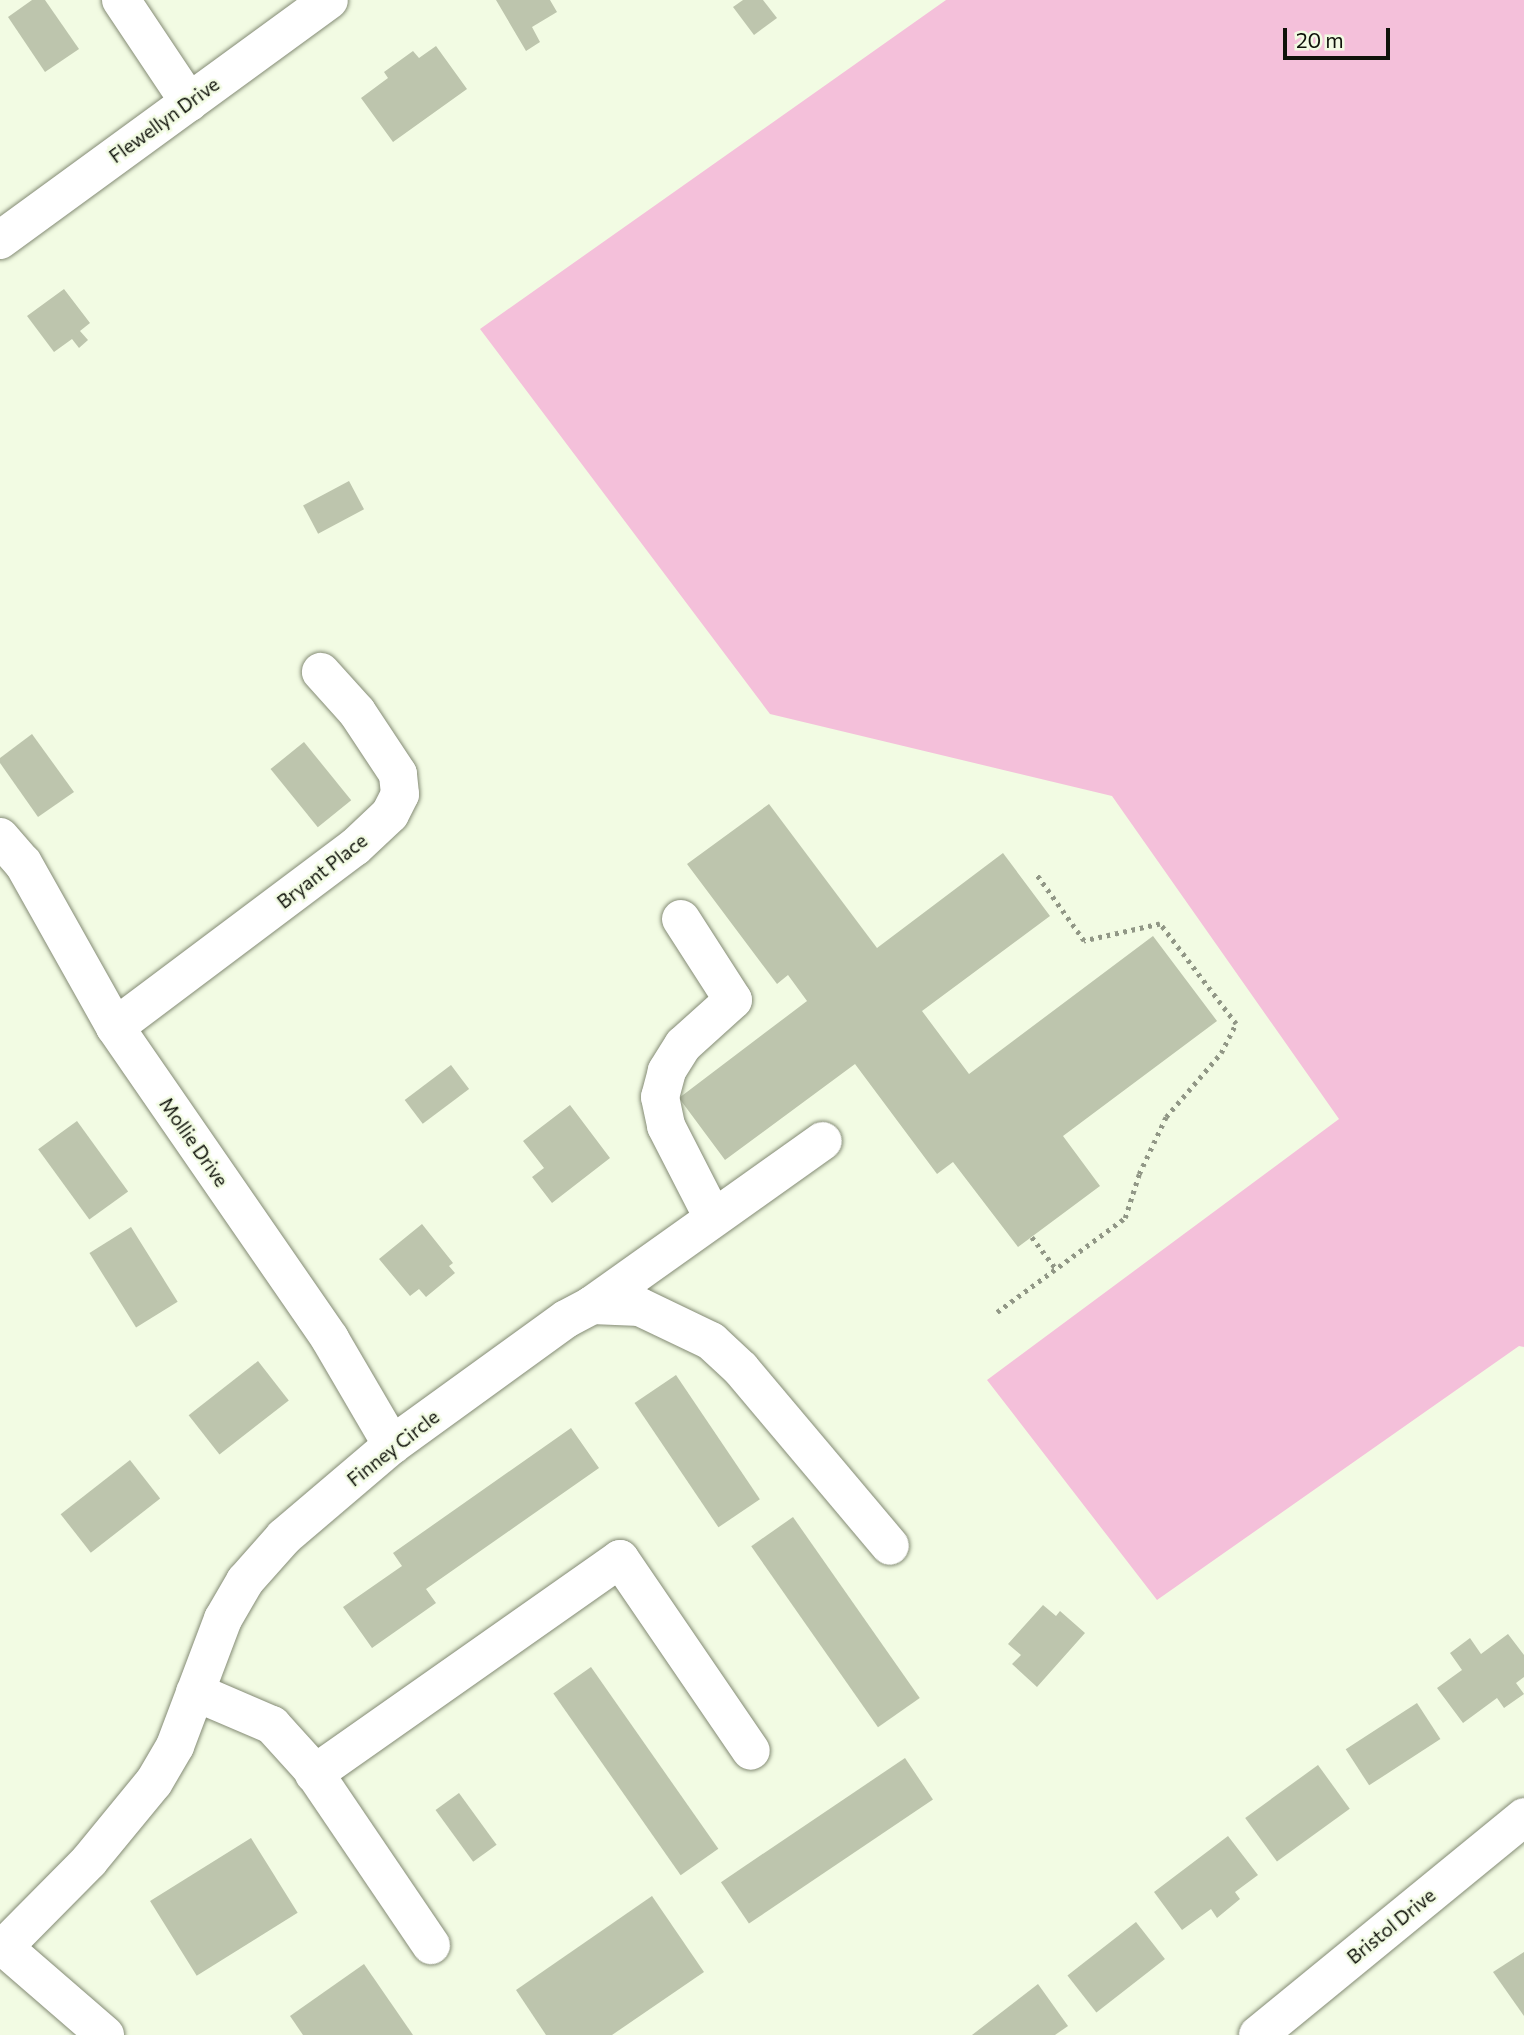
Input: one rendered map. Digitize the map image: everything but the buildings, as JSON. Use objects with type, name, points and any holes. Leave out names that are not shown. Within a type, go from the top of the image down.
[{"type":"street","points":[[121,0],[189,102]]},
{"type":"street","name":"Flewellyn Drive","points":[[0,240],[329,0]]},
{"type":"street","name":"Bryant Place","points":[[115,1027],[355,848],[390,814],[400,794],[398,774],[358,712],[321,672]]},
{"type":"street","name":"Mollie Drive","points":[[0,837],[23,863],[115,1027],[330,1339],[392,1445]]},
{"type":"street","points":[[681,919],[733,1000],[682,1045],[667,1071],[660,1097],[666,1126],[713,1218]]},
{"type":"street","name":"Finney Circle","points":[[2,1945],[89,1861],[154,1782],[175,1746],[223,1619],[245,1581],[284,1537],[392,1445],[566,1319],[592,1305],[823,1141]]},
{"type":"street","points":[[592,1305],[640,1307],[710,1341],[741,1369],[890,1546]]},
{"type":"street","points":[[314,1774],[620,1559],[751,1751]]},
{"type":"street","points":[[195,1692],[272,1725],[314,1774],[431,1945]]},
{"type":"street","name":"Bristol Drive","points":[[1258,2035],[1524,1817]]},
{"type":"street","points":[[2,1945],[105,2035]]},
{"type":"path","points":[[997,1312],[1125,1218],[1139,1174],[1166,1117],[1221,1053],[1236,1024],[1160,924],[1084,942],[1036,874]]},
{"type":"path","points":[[1032,1237],[1056,1269]]},
{"type":"shaded area","points":[[946,0],[1524,0],[1524,1347],[1519,1346],[1157,1600],[987,1380],[1339,1119],[1112,796],[770,714],[480,329]]}]
